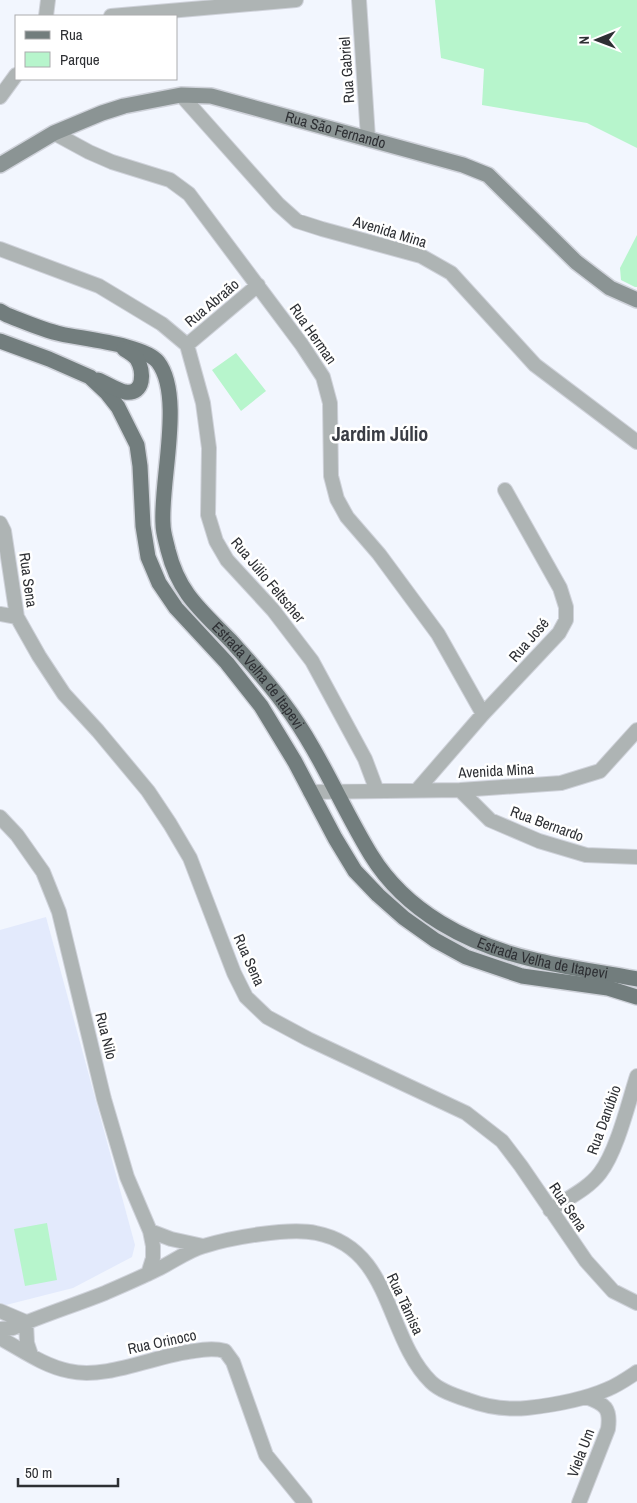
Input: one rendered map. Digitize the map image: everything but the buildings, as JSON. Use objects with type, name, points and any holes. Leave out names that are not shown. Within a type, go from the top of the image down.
[{"type":"main road","name":"Rua São Fernando","points":[[0,165],[54,133],[77,122],[124,106],[181,95],[211,96],[463,165],[488,175],[576,262],[610,288],[637,300]]},
{"type":"main road","name":"Estrada Velha de Itapevi","points":[[0,311],[60,334],[147,353],[158,361],[167,381],[170,412],[163,492],[163,525],[168,552],[177,578],[196,606],[230,640],[285,704],[315,752],[372,857],[414,905],[441,924],[471,939],[531,959],[637,979]]},
{"type":"main road","name":"Estrada Velha de Itapevi","points":[[0,341],[90,377],[107,393],[118,407],[137,445],[148,557],[159,583],[176,608],[227,663],[261,706],[295,762],[335,838],[355,871],[378,896],[404,918],[435,940],[466,957],[522,976],[608,988],[637,997]]},
{"type":"main road","points":[[90,377],[125,392],[134,390],[139,386],[142,378],[136,357],[117,345]]},
{"type":"street","points":[[46,15],[48,0]]},
{"type":"street","points":[[123,15],[296,0]]},
{"type":"street","name":"Rua Gabriel","points":[[359,0],[368,138]]},
{"type":"street","points":[[0,98],[15,76]]},
{"type":"street","name":"Avenida Mina","points":[[181,95],[278,204],[297,220],[322,229],[421,256],[451,273],[535,365],[637,442]]},
{"type":"street","name":"Rua Herman","points":[[54,133],[112,162],[170,180],[189,194],[258,285],[323,376],[330,403],[331,476],[337,499],[348,517],[380,554],[438,634],[484,714]]},
{"type":"street","points":[[0,249],[99,286],[162,324],[187,345]]},
{"type":"street","name":"Rua Abraão","points":[[187,345],[258,285]]},
{"type":"street","name":"Rua Júlio Feltscher","points":[[187,345],[203,403],[210,448],[208,515],[216,541],[227,560],[273,610],[312,660],[364,759],[377,791]]},
{"type":"street","name":"Rua José","points":[[418,789],[559,633],[566,620],[566,607],[560,588],[506,490]]},
{"type":"street","name":"Rua Sena","points":[[0,523],[4,531],[17,617],[64,694],[148,790],[170,824],[190,858],[234,973],[246,997],[267,1017],[308,1039],[466,1113],[502,1141],[586,1261],[613,1291],[637,1303]]},
{"type":"street","points":[[0,614],[17,617]]},
{"type":"street","name":"Avenida Mina","points":[[310,792],[418,789],[460,790],[561,783],[600,771],[637,730]]},
{"type":"street","name":"Rua Bernardo","points":[[460,790],[490,820],[539,841],[586,855],[637,857]]},
{"type":"street","name":"Rua Nilo","points":[[0,817],[17,834],[43,872],[59,912],[104,1099],[127,1176],[150,1231],[153,1258],[148,1274]]},
{"type":"street","name":"Rua Danúbio","points":[[550,1210],[586,1186],[599,1174],[610,1156],[637,1076]]},
{"type":"street","points":[[150,1231],[171,1239],[203,1246]]},
{"type":"street","name":"Rua Tâmisa","points":[[0,1329],[13,1328],[93,1298],[148,1274],[203,1246],[282,1232],[315,1232],[340,1240],[366,1264],[383,1290],[414,1361],[432,1383],[457,1396],[482,1405],[515,1409],[546,1406],[586,1397],[609,1389],[637,1372]]},
{"type":"street","points":[[0,1312],[26,1322],[27,1343],[31,1355]]},
{"type":"street","name":"Rua Orinoco","points":[[0,1338],[48,1366],[71,1372],[97,1373],[184,1352],[209,1349],[225,1351],[232,1362],[266,1455],[305,1503]]},
{"type":"street","name":"Viela Um","points":[[579,1503],[608,1430],[609,1419],[607,1409],[601,1403],[586,1397]]},
{"type":"shaded area","points":[[46,917],[135,1245],[132,1257],[73,1288],[2,1306],[0,1305],[0,930]]},
{"type":"green space","points":[[435,0],[637,0],[637,148],[587,123],[482,105],[484,69],[441,58]]},
{"type":"green space","points":[[637,235],[637,287],[635,287],[621,280],[620,268]]},
{"type":"green space","points":[[236,353],[266,391],[241,411],[212,370]]},
{"type":"green space","points":[[47,1223],[57,1280],[25,1286],[14,1229]]},
{"type":"district","name":"Jardim Júlio","points":[[380,434]]}]
